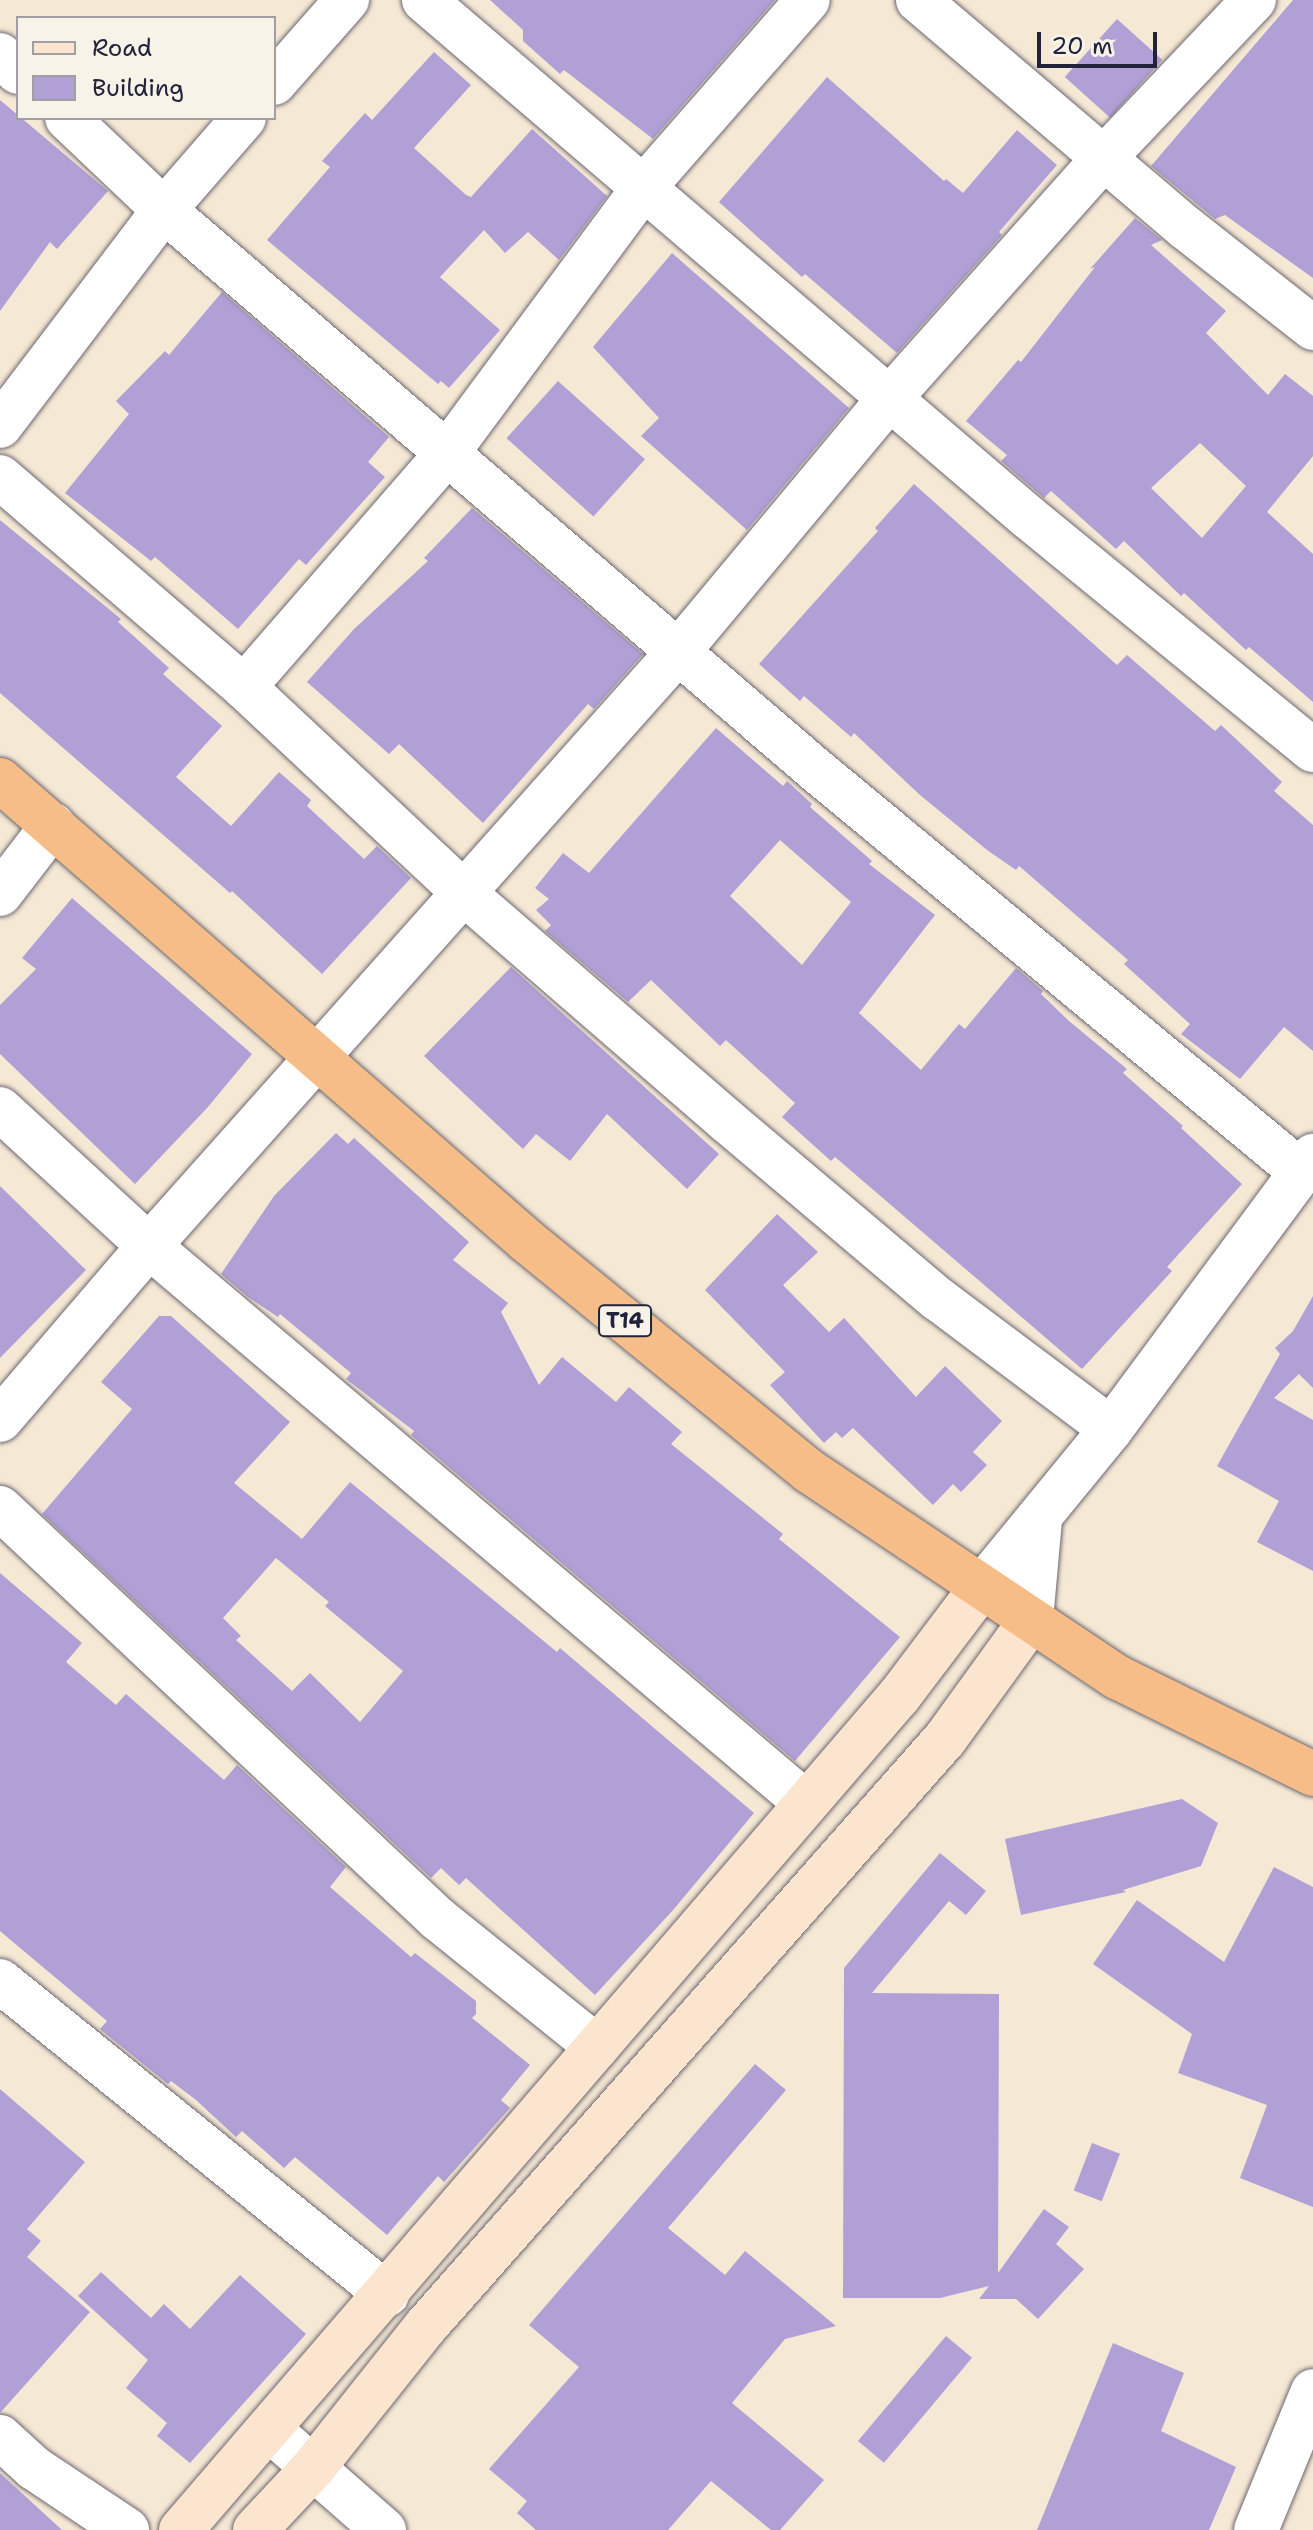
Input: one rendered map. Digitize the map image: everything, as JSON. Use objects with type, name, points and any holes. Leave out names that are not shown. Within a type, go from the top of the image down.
[{"type":"highway","name":"T14","points":[[0,780],[527,1241],[809,1471],[1117,1677],[1313,1774]]},
{"type":"main road","points":[[181,2530],[900,1695],[981,1588]]},
{"type":"main road","points":[[255,2530],[313,2468],[426,2326],[945,1739],[1031,1620]]},
{"type":"street","points":[[276,81],[347,0]]},
{"type":"street","points":[[424,0],[645,186],[1028,517],[1313,750]]},
{"type":"street","points":[[244,687],[448,452],[645,186],[808,0]]},
{"type":"street","points":[[918,0],[1104,158],[1313,328]]},
{"type":"street","points":[[0,1420],[149,1246],[678,652],[890,398],[1104,158],[1254,0]]},
{"type":"street","points":[[0,55],[16,70]]},
{"type":"street","points":[[69,120],[164,210],[678,652],[1153,1052],[1307,1164],[1111,1429],[981,1588]]},
{"type":"street","points":[[0,426],[164,210],[242,120]]},
{"type":"street","points":[[0,477],[244,687],[465,894],[938,1299],[1111,1429]]},
{"type":"street","points":[[0,894],[53,825]]},
{"type":"street","points":[[0,1109],[149,1246],[806,1803]]},
{"type":"street","points":[[0,1508],[438,1919],[597,2047]]},
{"type":"street","points":[[1031,1620],[1040,1519]]},
{"type":"street","points":[[0,1981],[387,2294]]},
{"type":"street","points":[[1256,2530],[1313,2391]]},
{"type":"street","points":[[270,2430],[384,2530]]},
{"type":"street","points":[[0,2437],[34,2468],[127,2530]]},
{"type":"building","points":[[490,0],[775,0],[653,139],[564,70],[560,74],[523,41],[523,30]]},
{"type":"building","points":[[1293,0],[1313,0],[1313,278],[1225,215],[1215,219],[1151,166]]},
{"type":"building","points":[[1117,19],[1162,60],[1110,118],[1065,77]]},
{"type":"building","points":[[434,52],[471,85],[414,148],[466,195],[471,197],[532,129],[607,196],[559,260],[528,232],[505,253],[484,230],[440,277],[500,330],[449,388],[441,381],[438,384],[267,240],[330,167],[322,161],[365,113],[372,120]]},
{"type":"building","points":[[827,77],[944,181],[946,179],[963,193],[1017,130],[1057,165],[999,232],[1002,235],[897,353],[805,274],[802,277],[719,202]]},
{"type":"building","points":[[0,100],[16,113],[16,120],[24,120],[108,191],[57,249],[50,242],[0,311]]},
{"type":"building","points":[[1135,218],[1162,240],[1151,245],[1226,311],[1206,333],[1268,395],[1285,374],[1313,396],[1313,456],[1267,512],[1313,554],[1313,702],[1249,647],[1246,650],[1184,593],[1181,596],[1124,541],[1116,549],[1051,491],[1044,498],[1001,461],[1007,455],[966,421],[1018,360],[1021,362],[1095,267],[1090,269]],"holes":[[[1200,443],[1246,486],[1202,538],[1151,488]]]},
{"type":"building","points":[[672,253],[849,408],[747,530],[641,436],[659,418],[593,347]]},
{"type":"building","points":[[222,292],[389,437],[368,462],[385,477],[306,565],[299,559],[238,629],[155,557],[151,561],[65,493],[129,414],[116,401],[165,351],[169,355]]},
{"type":"building","points":[[558,381],[645,459],[593,517],[506,438]]},
{"type":"building","points":[[914,484],[1117,665],[1127,655],[1215,731],[1221,725],[1282,782],[1274,791],[1313,825],[1313,1051],[1284,1027],[1240,1079],[1181,1034],[1190,1024],[1124,964],[1128,960],[1019,866],[1016,870],[987,850],[920,795],[854,733],[851,737],[804,696],[800,701],[759,664],[878,531],[875,528]]},
{"type":"building","points":[[472,508],[643,654],[594,709],[588,704],[483,823],[399,744],[389,754],[307,682],[354,629],[428,561],[424,558]]},
{"type":"building","points":[[0,520],[121,619],[118,622],[169,668],[163,674],[222,726],[176,777],[231,826],[279,772],[311,800],[307,806],[364,859],[377,846],[411,878],[322,974],[232,891],[230,893],[0,693]]},
{"type":"building","points":[[716,728],[783,786],[787,781],[812,804],[810,807],[872,861],[869,864],[935,915],[859,1013],[921,1070],[959,1024],[965,1029],[1016,968],[1043,991],[1041,994],[1069,1021],[1127,1069],[1123,1073],[1242,1184],[1167,1267],[1172,1271],[1082,1369],[835,1157],[831,1161],[782,1117],[795,1103],[726,1040],[720,1046],[651,980],[628,1002],[545,931],[551,925],[536,910],[549,899],[535,888],[563,853],[589,873]],"holes":[[[780,840],[851,902],[802,965],[730,896]]]},
{"type":"building","points":[[72,898],[252,1054],[207,1108],[135,1184],[0,1054],[0,1005],[36,969],[22,958]]},
{"type":"building","points":[[511,967],[719,1154],[687,1189],[607,1114],[570,1161],[536,1134],[523,1149],[424,1056]]},
{"type":"building","points":[[336,1133],[348,1144],[354,1138],[469,1242],[453,1260],[508,1303],[501,1312],[539,1385],[562,1357],[616,1402],[629,1387],[682,1432],[671,1444],[783,1534],[779,1539],[900,1637],[795,1761],[411,1435],[414,1431],[346,1379],[351,1373],[280,1314],[278,1317],[248,1297],[221,1274],[274,1196]]},
{"type":"building","points":[[0,1186],[86,1270],[0,1358]]},
{"type":"building","points":[[777,1214],[818,1252],[783,1285],[829,1332],[844,1318],[916,1397],[945,1366],[1002,1421],[973,1452],[987,1465],[961,1492],[953,1484],[933,1505],[853,1428],[842,1438],[836,1432],[824,1443],[770,1385],[785,1372],[705,1290]]},
{"type":"building","points":[[1313,1296],[1313,1388],[1299,1374],[1274,1398],[1313,1420],[1313,1571],[1257,1542],[1279,1501],[1217,1466],[1280,1354],[1275,1348],[1293,1331]]},
{"type":"building","points":[[159,1316],[171,1316],[290,1422],[234,1483],[302,1539],[350,1482],[557,1652],[560,1648],[754,1813],[674,1909],[595,1995],[466,1878],[459,1885],[441,1868],[431,1878],[42,1514],[132,1409],[101,1382]],"holes":[[[276,1558],[329,1602],[325,1606],[403,1671],[360,1722],[310,1673],[292,1691],[236,1640],[241,1636],[223,1618]]]},
{"type":"building","points":[[0,1573],[82,1643],[66,1662],[116,1705],[126,1694],[224,1780],[237,1765],[346,1867],[330,1887],[411,1957],[415,1953],[476,2001],[476,2014],[472,2018],[530,2065],[501,2100],[510,2108],[444,2182],[438,2176],[387,2235],[295,2157],[284,2168],[242,2131],[236,2137],[196,2100],[171,2081],[168,2084],[100,2029],[107,2021],[0,1931]]},
{"type":"building","points":[[1182,1799],[1218,1823],[1201,1866],[1123,1890],[1126,1892],[1021,1915],[1005,1839]]},
{"type":"building","points":[[940,1853],[986,1891],[966,1915],[949,1901],[872,1993],[999,1994],[998,2273],[1044,2209],[1069,2227],[1056,2244],[1084,2269],[1038,2319],[1016,2299],[979,2299],[989,2286],[940,2298],[843,2298],[844,1968]]},
{"type":"building","points":[[1274,1867],[1313,1887],[1313,2207],[1240,2178],[1267,2105],[1178,2073],[1192,2034],[1093,1964],[1137,1900],[1224,1962]]},
{"type":"building","points":[[755,2064],[786,2090],[668,2228],[725,2275],[745,2251],[836,2326],[785,2339],[732,2403],[824,2480],[780,2530],[771,2530],[711,2481],[668,2530],[536,2530],[517,2513],[527,2501],[489,2469],[579,2367],[529,2325]]},
{"type":"building","points":[[0,2089],[85,2162],[27,2229],[41,2241],[27,2257],[90,2312],[0,2413]]},
{"type":"building","points":[[1092,2143],[1120,2154],[1102,2201],[1074,2191]]},
{"type":"building","points":[[101,2272],[151,2318],[164,2304],[190,2329],[240,2275],[306,2334],[190,2463],[157,2436],[167,2423],[126,2388],[148,2360],[78,2296]]},
{"type":"building","points":[[946,2336],[972,2358],[884,2463],[858,2441]]},
{"type":"building","points":[[1113,2343],[1184,2373],[1161,2431],[1236,2467],[1209,2530],[1037,2530]]},
{"type":"building","points":[[0,2473],[62,2530],[0,2530]]}]
